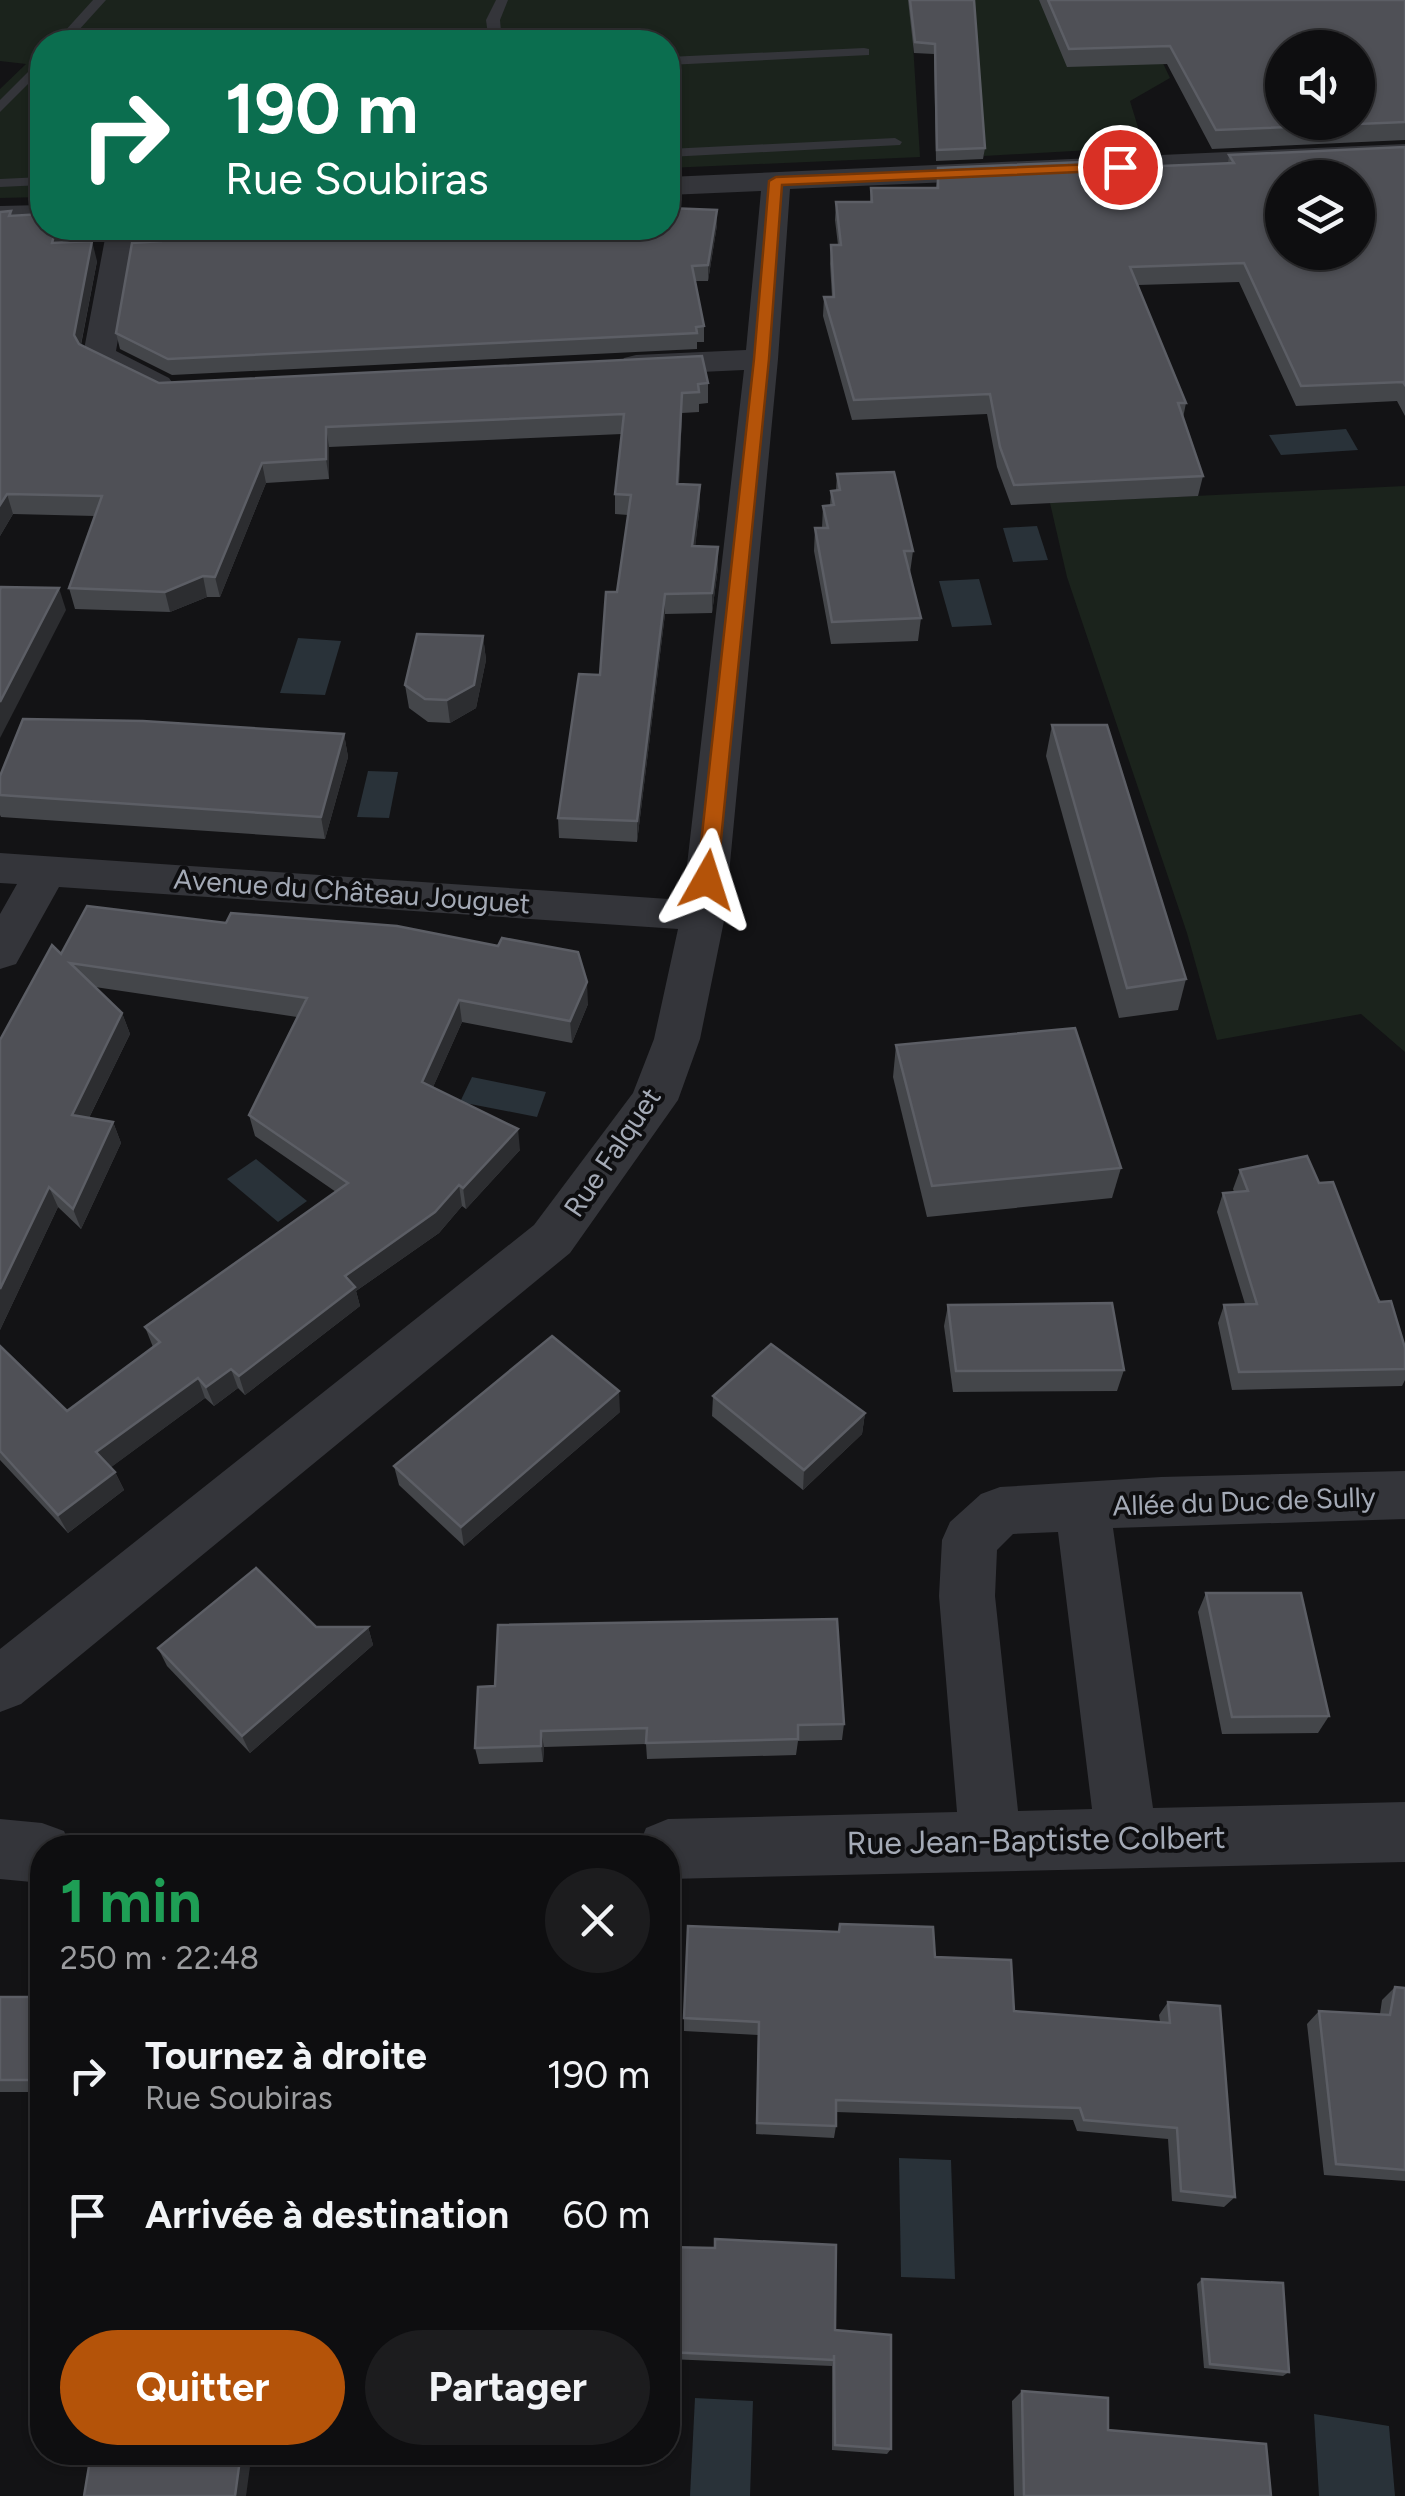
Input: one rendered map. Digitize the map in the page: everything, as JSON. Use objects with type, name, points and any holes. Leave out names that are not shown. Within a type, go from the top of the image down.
[{"type":"street","points":[[680,185],[1405,153]]},
{"type":"street","name":"Rue Falquet","points":[[0,1685],[552,1239],[654,1100],[677,1039],[703,916],[762,359],[776,181]]},
{"type":"street","points":[[0,215],[30,214]]},
{"type":"street","points":[[120,240],[99,355],[166,388],[185,388]]},
{"type":"street","points":[[602,367],[762,359]]},
{"type":"street","name":"Avenue du Château Jouguet","points":[[0,868],[703,916]]},
{"type":"street","points":[[0,953],[46,871]]},
{"type":"street","name":"Allée du Duc de Sully","points":[[990,1841],[966,1596],[970,1540],[1000,1511],[1161,1501],[1405,1495]]},
{"type":"street","name":"Allée du Duc de Sully","points":[[1083,1507],[1126,1837]]},
{"type":"street","name":"Rue Jean-Baptiste Colbert","points":[[680,1849],[1405,1832]]},
{"type":"street","points":[[0,1849],[30,1852]]},
{"type":"lane","points":[[72,30],[100,0]]},
{"type":"lane","points":[[494,30],[493,20],[502,0]]},
{"type":"lane","points":[[680,60],[864,52]]},
{"type":"lane","points":[[0,108],[30,75]]},
{"type":"lane","points":[[680,152],[896,142]]},
{"type":"lane","points":[[0,183],[30,182]]},
{"type":"shaded area","points":[[0,0],[1133,0],[1170,78],[1130,101],[1144,147],[984,156],[975,47],[913,44],[920,157],[680,167],[680,30],[30,30],[30,197],[0,198],[0,89],[26,64],[0,61]]},
{"type":"shaded area","points":[[1346,429],[1358,450],[1281,455],[1269,435]]},
{"type":"shaded area","points":[[1405,486],[1405,1052],[1361,1014],[1217,1040],[1187,933],[1067,577],[1050,503]]},
{"type":"shaded area","points":[[1037,526],[1048,560],[1013,562],[1003,528]]},
{"type":"shaded area","points":[[979,579],[992,625],[952,627],[939,581]]},
{"type":"shaded area","points":[[298,638],[341,641],[325,695],[280,693]]},
{"type":"shaded area","points":[[368,771],[398,772],[389,818],[357,817]]},
{"type":"shaded area","points":[[472,1077],[546,1092],[537,1117],[460,1102]]},
{"type":"shaded area","points":[[256,1159],[307,1201],[278,1222],[227,1179]]},
{"type":"shaded area","points":[[899,2158],[951,2160],[955,2279],[901,2277]]},
{"type":"shaded area","points":[[695,2398],[753,2401],[750,2496],[690,2496]]},
{"type":"shaded area","points":[[1314,2414],[1389,2426],[1395,2496],[1319,2496]]},
{"type":"building","points":[[910,0],[974,0],[985,148],[937,150],[935,44],[915,42]]},
{"type":"building","points":[[1048,0],[1405,0],[1405,122],[1375,123],[1375,30],[1265,30],[1265,128],[1216,130],[1170,46],[1069,49]]},
{"type":"building","points":[[1405,147],[1405,385],[1403,382],[1301,386],[1244,263],[1130,267],[1186,403],[1178,403],[1203,476],[1014,485],[1000,447],[990,394],[854,400],[824,297],[834,297],[831,245],[841,245],[836,202],[872,202],[871,188],[938,188],[938,168],[1109,161],[1112,168],[1234,163],[1229,155]]},
{"type":"building","points":[[680,208],[717,210],[708,265],[692,266],[704,326],[696,327],[697,333],[168,359],[116,333],[132,243],[680,240]]},
{"type":"building","points":[[11,211],[9,216],[30,215],[30,240],[92,241],[74,335],[79,344],[159,383],[702,356],[708,383],[698,384],[699,392],[682,393],[677,484],[700,485],[692,546],[718,547],[712,593],[665,594],[637,821],[558,818],[579,674],[600,675],[606,592],[617,592],[631,495],[615,494],[624,414],[326,427],[326,459],[262,463],[215,577],[203,576],[165,592],[69,588],[102,496],[7,494],[0,505],[0,212]]},
{"type":"building","points":[[894,472],[913,551],[904,551],[921,618],[832,622],[815,528],[828,528],[823,506],[834,505],[831,491],[840,490],[837,474]]},
{"type":"building","points":[[59,588],[0,702],[0,590]]},
{"type":"building","points":[[417,634],[483,636],[474,685],[447,700],[425,699],[405,685]]},
{"type":"building","points":[[23,719],[143,721],[344,734],[321,817],[0,795],[0,776]]},
{"type":"building","points":[[1052,725],[1107,725],[1186,979],[1127,988]]},
{"type":"building","points":[[87,906],[226,923],[231,913],[397,926],[498,946],[502,938],[578,952],[587,982],[570,1021],[459,1000],[422,1082],[518,1129],[435,1212],[345,1276],[355,1287],[239,1376],[231,1369],[206,1387],[198,1378],[96,1452],[115,1472],[58,1515],[0,1451],[0,1346],[67,1411],[160,1342],[145,1327],[348,1183],[249,1115],[307,998],[70,963],[122,1013],[72,1115],[113,1122],[73,1209],[49,1187],[0,1289],[0,1040],[52,945],[61,954]]},
{"type":"building","points":[[1075,1028],[1121,1168],[932,1186],[896,1045]]},
{"type":"building","points":[[1307,1156],[1319,1183],[1333,1182],[1379,1302],[1391,1301],[1405,1348],[1405,1369],[1239,1372],[1224,1305],[1257,1304],[1223,1193],[1248,1191],[1240,1170]]},
{"type":"building","points":[[1112,1303],[1124,1370],[956,1371],[948,1305]]},
{"type":"building","points":[[552,1336],[619,1391],[461,1527],[394,1466]]},
{"type":"building","points":[[771,1344],[865,1413],[804,1470],[713,1396]]},
{"type":"building","points":[[256,1568],[316,1627],[368,1627],[242,1736],[158,1648]]},
{"type":"building","points":[[1206,1593],[1301,1593],[1329,1716],[1232,1717]]},
{"type":"building","points":[[837,1619],[844,1724],[798,1725],[798,1739],[646,1743],[647,1728],[541,1731],[541,1746],[475,1748],[478,1687],[495,1686],[498,1625]]},
{"type":"building","points":[[840,1924],[933,1927],[935,1957],[1011,1960],[1014,2011],[1170,2023],[1168,2002],[1220,2006],[1235,2197],[1181,2191],[1177,2128],[1084,2120],[1080,2108],[836,2100],[836,2126],[757,2123],[759,2022],[684,2018],[688,1926],[839,1932]]},
{"type":"building","points":[[1395,1987],[1405,1988],[1405,2170],[1336,2164],[1319,2011],[1390,2015]]},
{"type":"building","points":[[0,1997],[30,1997],[30,2080],[0,2080]]},
{"type":"building","points":[[715,2239],[836,2245],[835,2330],[891,2335],[891,2449],[835,2445],[834,2355],[834,2360],[680,2353],[680,2247],[715,2248]]},
{"type":"building","points":[[1202,2279],[1283,2283],[1289,2372],[1210,2364]]},
{"type":"building","points":[[1022,2391],[1108,2398],[1108,2430],[1266,2444],[1271,2496],[1024,2496]]},
{"type":"building","points":[[89,2465],[239,2465],[235,2496],[84,2496]]},
{"type":"route","points":[[707,880],[762,359],[776,181],[1120,167]]}]
